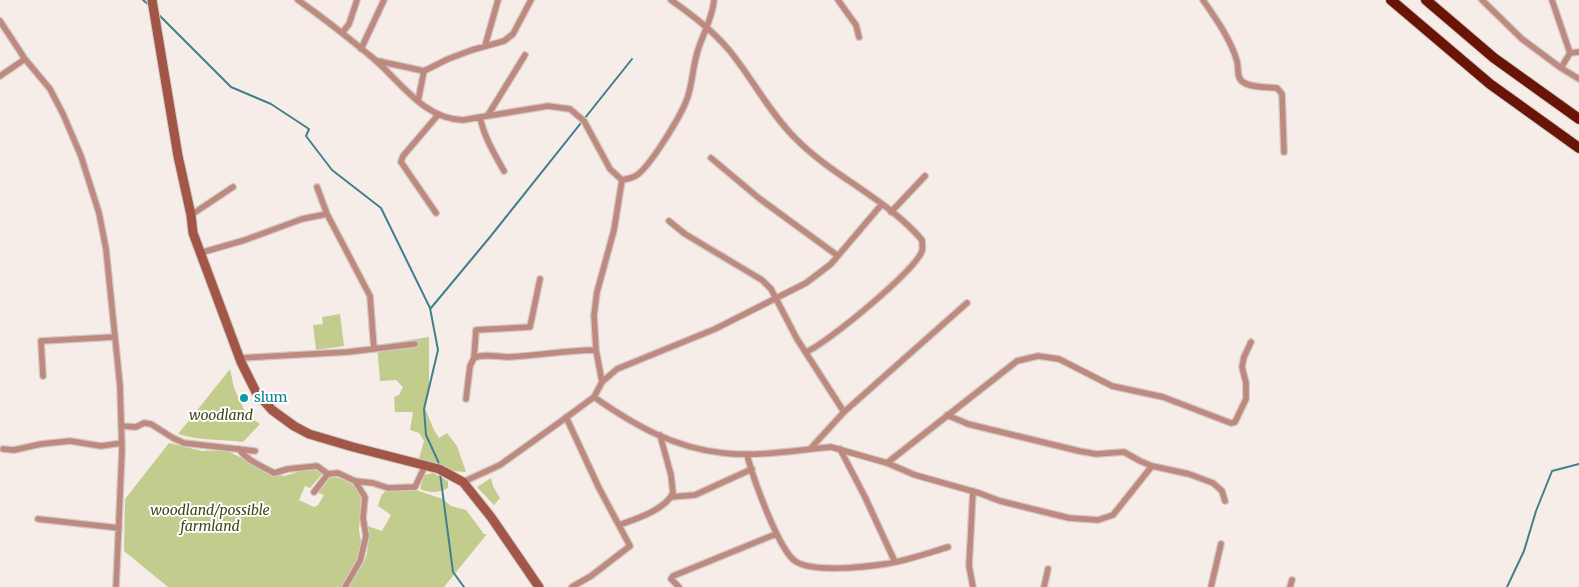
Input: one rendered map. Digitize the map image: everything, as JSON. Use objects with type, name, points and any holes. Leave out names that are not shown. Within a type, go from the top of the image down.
[{"type":"highway","points":[[1391,0],[1490,84],[1579,148]]},
{"type":"highway","points":[[1426,0],[1494,58],[1579,119]]},
{"type":"main road","points":[[152,0],[178,156],[192,214],[193,234],[240,358],[256,392],[272,410],[309,434],[439,469],[463,482],[491,517],[539,587]]},
{"type":"street","points":[[298,0],[377,61],[418,101],[438,115],[451,120],[463,120],[548,106],[570,110],[584,121],[610,169],[622,180]]},
{"type":"street","points":[[342,34],[349,24],[357,0]]},
{"type":"street","points":[[361,49],[384,0]]},
{"type":"street","points":[[486,46],[487,36],[498,0]]},
{"type":"street","points":[[377,61],[424,71],[448,59],[504,41],[513,34],[531,0]]},
{"type":"street","points":[[671,0],[706,26],[729,50],[793,136],[815,158],[882,204],[922,240],[923,250],[915,263],[860,314],[806,352]]},
{"type":"street","points":[[622,180],[636,176],[646,165],[673,127],[688,98],[693,68],[713,10],[714,0]]},
{"type":"street","points":[[838,0],[856,25],[858,37]]},
{"type":"street","points":[[1203,0],[1223,30],[1237,61],[1240,80],[1244,84],[1277,88],[1282,94],[1284,152]]},
{"type":"street","points":[[1482,0],[1522,39],[1579,79]]},
{"type":"street","points":[[1552,0],[1570,53],[1561,68]]},
{"type":"street","points":[[0,21],[25,59],[50,89],[63,114],[92,186],[106,249],[120,386],[122,443],[116,587]]},
{"type":"street","points":[[1570,53],[1579,52]]},
{"type":"street","points":[[488,115],[526,55]]},
{"type":"street","points":[[0,76],[25,59]]},
{"type":"street","points":[[418,101],[424,71]]},
{"type":"street","points":[[436,213],[401,162],[403,156],[438,115]]},
{"type":"street","points":[[480,117],[484,136],[504,171]]},
{"type":"street","points":[[711,158],[760,199],[838,256]]},
{"type":"street","points":[[891,212],[925,176]]},
{"type":"street","points":[[602,382],[596,350],[594,315],[597,292],[614,230],[622,180]]},
{"type":"street","points":[[192,214],[232,187]]},
{"type":"street","points":[[317,187],[327,214],[370,296],[374,349]]},
{"type":"street","points":[[463,482],[500,465],[594,397],[602,382],[617,369],[715,329],[806,283],[831,264],[882,204]]},
{"type":"street","points":[[200,253],[245,240],[294,222],[327,214]]},
{"type":"street","points":[[669,221],[685,234],[762,280],[771,288],[797,340],[844,412]]},
{"type":"street","points":[[466,399],[470,366],[474,358],[476,330],[530,326],[540,279]]},
{"type":"street","points":[[810,449],[844,412],[967,303]]},
{"type":"street","points":[[43,376],[41,341],[115,336]]},
{"type":"street","points":[[887,463],[1017,360],[1038,356],[1059,359],[1112,386],[1163,397],[1231,423],[1235,422],[1246,399],[1246,383],[1242,367],[1244,357],[1251,342]]},
{"type":"street","points":[[240,358],[348,352],[415,344]]},
{"type":"street","points":[[474,358],[479,355],[510,357],[572,350],[596,350]]},
{"type":"street","points":[[594,397],[626,419],[687,447],[725,454],[840,449],[887,463],[915,475],[973,491],[1000,501],[1069,518],[1098,520],[1113,515],[1152,466]]},
{"type":"street","points":[[947,415],[968,424],[1079,451],[1096,454],[1124,452],[1152,466],[1189,474],[1213,483],[1222,491],[1225,501]]},
{"type":"street","points":[[566,417],[599,488],[629,543],[628,548],[591,576],[572,587]]},
{"type":"street","points":[[121,426],[136,427],[151,424],[184,443],[255,451]]},
{"type":"street","points":[[660,435],[671,475],[673,492],[671,497]]},
{"type":"street","points":[[3,449],[14,450],[41,444],[70,441],[101,446],[122,443]]},
{"type":"street","points":[[239,449],[244,458],[260,464],[274,473],[288,469],[317,466],[328,474],[338,473],[355,480],[388,488],[415,487],[425,466]]},
{"type":"street","points":[[840,449],[895,562]]},
{"type":"street","points":[[747,454],[776,534],[788,554],[802,564],[823,568],[852,568],[895,562],[948,547]]},
{"type":"street","points":[[619,526],[650,513],[671,497],[696,494],[752,469]]},
{"type":"street","points":[[314,492],[328,474]]},
{"type":"street","points":[[345,587],[360,561],[366,536],[363,518],[365,497],[355,480]]},
{"type":"street","points":[[973,491],[969,566],[973,587]]},
{"type":"street","points":[[38,519],[119,528]]},
{"type":"street","points":[[679,587],[671,579],[672,577],[776,534]]},
{"type":"street","points":[[1211,587],[1221,544]]},
{"type":"street","points":[[1044,587],[1048,569]]},
{"type":"street","points":[[1290,587],[1292,580]]},
{"type":"green space","points":[[340,314],[344,346],[316,350],[313,325],[323,324],[322,317]]},
{"type":"green space","points":[[429,337],[429,388],[425,408],[439,438],[447,433],[457,446],[466,472],[452,471],[419,458],[424,441],[419,433],[410,430],[413,412],[395,412],[394,397],[399,395],[403,387],[396,380],[380,381],[377,345]]},
{"type":"green space","name":"woodland","points":[[230,369],[234,388],[246,414],[260,424],[243,442],[202,439],[178,434]]},
{"type":"green space","name":"woodland/possible farmland","points":[[169,443],[202,451],[225,450],[284,476],[312,468],[322,474],[310,488],[305,486],[299,500],[314,507],[318,505],[324,495],[316,492],[327,476],[341,479],[355,486],[362,493],[359,530],[363,553],[342,587],[168,587],[124,551],[125,499]]},
{"type":"green space","points":[[433,473],[448,481],[448,488],[434,492],[420,489],[424,475]]},
{"type":"green space","points":[[491,478],[500,498],[494,505],[477,487]]},
{"type":"green space","points":[[387,489],[416,490],[443,499],[451,506],[466,510],[484,534],[487,534],[444,587],[348,587],[366,557],[365,525],[382,531],[391,515],[378,506],[381,496]]},
{"type":"waterway","points":[[143,0],[149,5]]},
{"type":"waterway","points":[[157,13],[231,87],[271,104],[309,129],[306,136],[332,170],[381,208],[430,308],[438,350],[424,409],[426,435],[439,466]]},
{"type":"waterway","points":[[431,308],[632,59]]},
{"type":"waterway","points":[[1507,587],[1524,551],[1536,511],[1552,471],[1579,464]]},
{"type":"waterway","points":[[440,473],[453,572],[464,587]]},
{"type":"place","name":"slum","points":[[244,398]]}]
